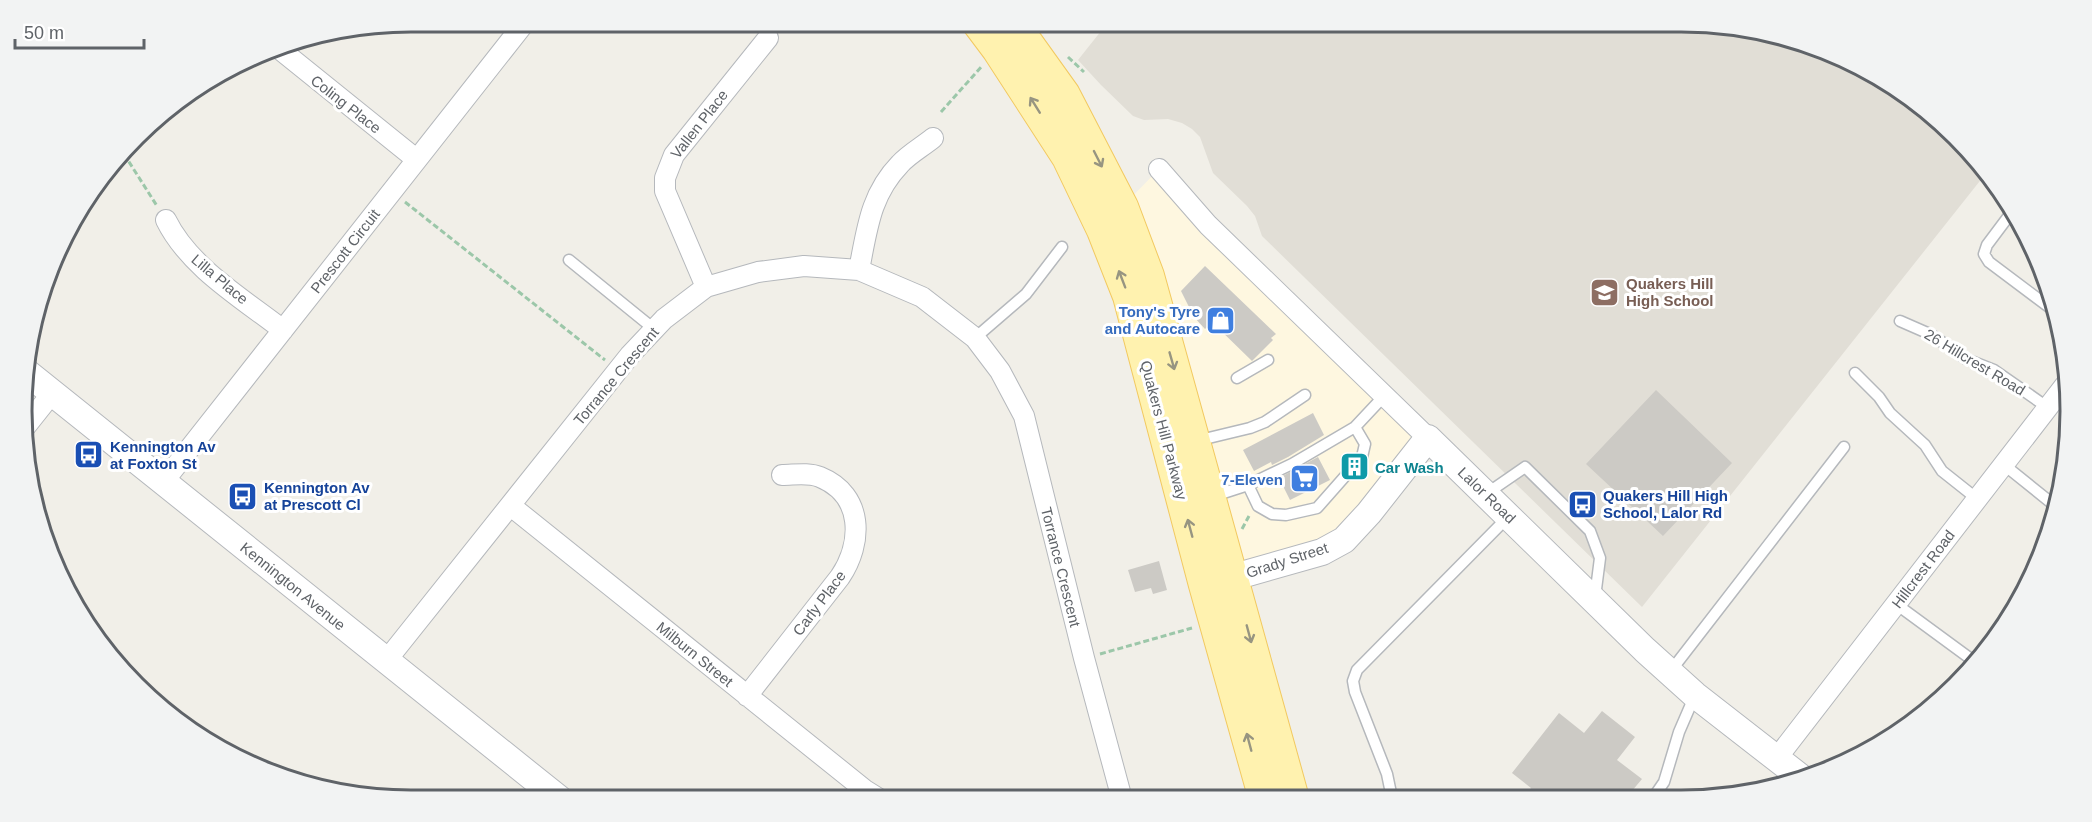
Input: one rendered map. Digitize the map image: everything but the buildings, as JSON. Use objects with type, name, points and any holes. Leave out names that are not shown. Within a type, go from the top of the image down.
[{"type":"main road","name":"Quakers Hill Parkway","points":[[985,32],[1004,57],[1068,157],[1103,230],[1129,296],[1219,581],[1290,790]]},
{"type":"main road","name":"Quakers Hill Parkway","points":[[1019,32],[1064,95],[1122,207],[1148,276],[1211,498],[1219,581],[1262,790]]},
{"type":"street","name":"Prescott Circuit","points":[[164,481],[517,32]]},
{"type":"street","name":"Vallen Place","points":[[706,287],[665,191],[665,178],[674,154],[768,38]]},
{"type":"street","name":"Coling Place","points":[[285,53],[416,159]]},
{"type":"street","points":[[859,270],[871,213],[880,188],[901,163],[933,138]]},
{"type":"street","name":"Lalor Road","points":[[1160,170],[1208,225],[1595,602],[1695,694],[1795,773]]},
{"type":"street","name":"Lilla Place","points":[[166,220],[183,248],[203,267],[283,330]]},
{"type":"street","name":"Torrance Crescent","points":[[386,661],[630,355],[664,319],[706,287],[758,272],[804,266],[859,270],[922,297],[975,338],[1000,371],[1024,416],[1120,790]]},
{"type":"street","name":"Kennington Avenue","points":[[33,377],[548,790]]},
{"type":"street","name":"Hillcrest Road","points":[[1778,758],[2060,391]]},
{"type":"street","points":[[32,419],[53,392]]},
{"type":"street","name":"Grady Street","points":[[1219,581],[1322,552],[1344,540],[1369,513],[1428,438]]},
{"type":"street","name":"Carly Place","points":[[747,696],[840,577],[848,565],[855,541],[856,527],[853,513],[848,500],[839,490],[819,477],[807,474],[782,475]]},
{"type":"street","name":"Milburn Street","points":[[511,506],[865,790]]},
{"type":"lane","points":[[2008,217],[1987,245],[1984,254],[1989,262],[2045,304]]},
{"type":"lane","points":[[975,338],[1026,294],[1062,247]]},
{"type":"lane","points":[[569,260],[654,329]]},
{"type":"lane","name":"26 Hillcrest Road","points":[[1900,321],[1932,335],[1966,358],[1994,370],[2047,407]]},
{"type":"lane","points":[[1237,378],[1268,360]]},
{"type":"lane","points":[[1855,373],[1879,397],[1890,413],[1925,445],[1942,471],[1976,498]]},
{"type":"lane","points":[[1194,441],[1250,428],[1265,422],[1305,395]]},
{"type":"lane","points":[[1211,498],[1248,485],[1292,464],[1354,428],[1385,395]]},
{"type":"lane","points":[[1248,485],[1256,502],[1267,511],[1277,515],[1294,514],[1317,508],[1362,457],[1365,444],[1354,428]]},
{"type":"lane","points":[[1670,672],[1844,447]]},
{"type":"lane","points":[[2003,464],[2050,501]]},
{"type":"lane","points":[[1486,494],[1525,467],[1590,531],[1600,558],[1595,602]]},
{"type":"lane","points":[[1390,790],[1387,774],[1354,692],[1353,681],[1357,670],[1509,516]]},
{"type":"lane","points":[[1896,604],[1969,658]]},
{"type":"lane","points":[[1658,790],[1664,782],[1679,732],[1695,694]]},
{"type":"path","points":[[941,112],[987,60]]},
{"type":"path","points":[[127,159],[166,220]]},
{"type":"path","points":[[405,202],[605,359]]},
{"type":"path","points":[[1239,535],[1256,502]]},
{"type":"path","points":[[1084,658],[1201,625]]},
{"type":"shaded area","name":"Quakers Hill High School","points":[[1100,32],[1706,32],[1731,35],[1779,44],[1803,52],[1826,60],[1871,82],[1892,95],[1931,126],[1981,179],[1642,607],[1262,236],[1255,216],[1213,173],[1200,137],[1192,129],[1168,119],[1144,120],[1133,116],[1078,60]]},
{"type":"shaded area","points":[[1159,169],[1429,437],[1344,540],[1233,577],[1122,207]]},
{"type":"place","name":"Quakers Hill High School","points":[[1605,292]]},
{"type":"place","name":"Tony's Tyre and Autocare","points":[[1221,320]]},
{"type":"place","name":"Kennington Av at Foxton St","points":[[89,455]]},
{"type":"place","name":"Car Wash","points":[[1354,467]]},
{"type":"place","name":"7-Eleven","points":[[1304,479]]},
{"type":"place","name":"Kennington Av at Prescott Cl","points":[[243,496]]},
{"type":"place","name":"Quakers Hill High School, Lalor Rd","points":[[1582,504]]}]
